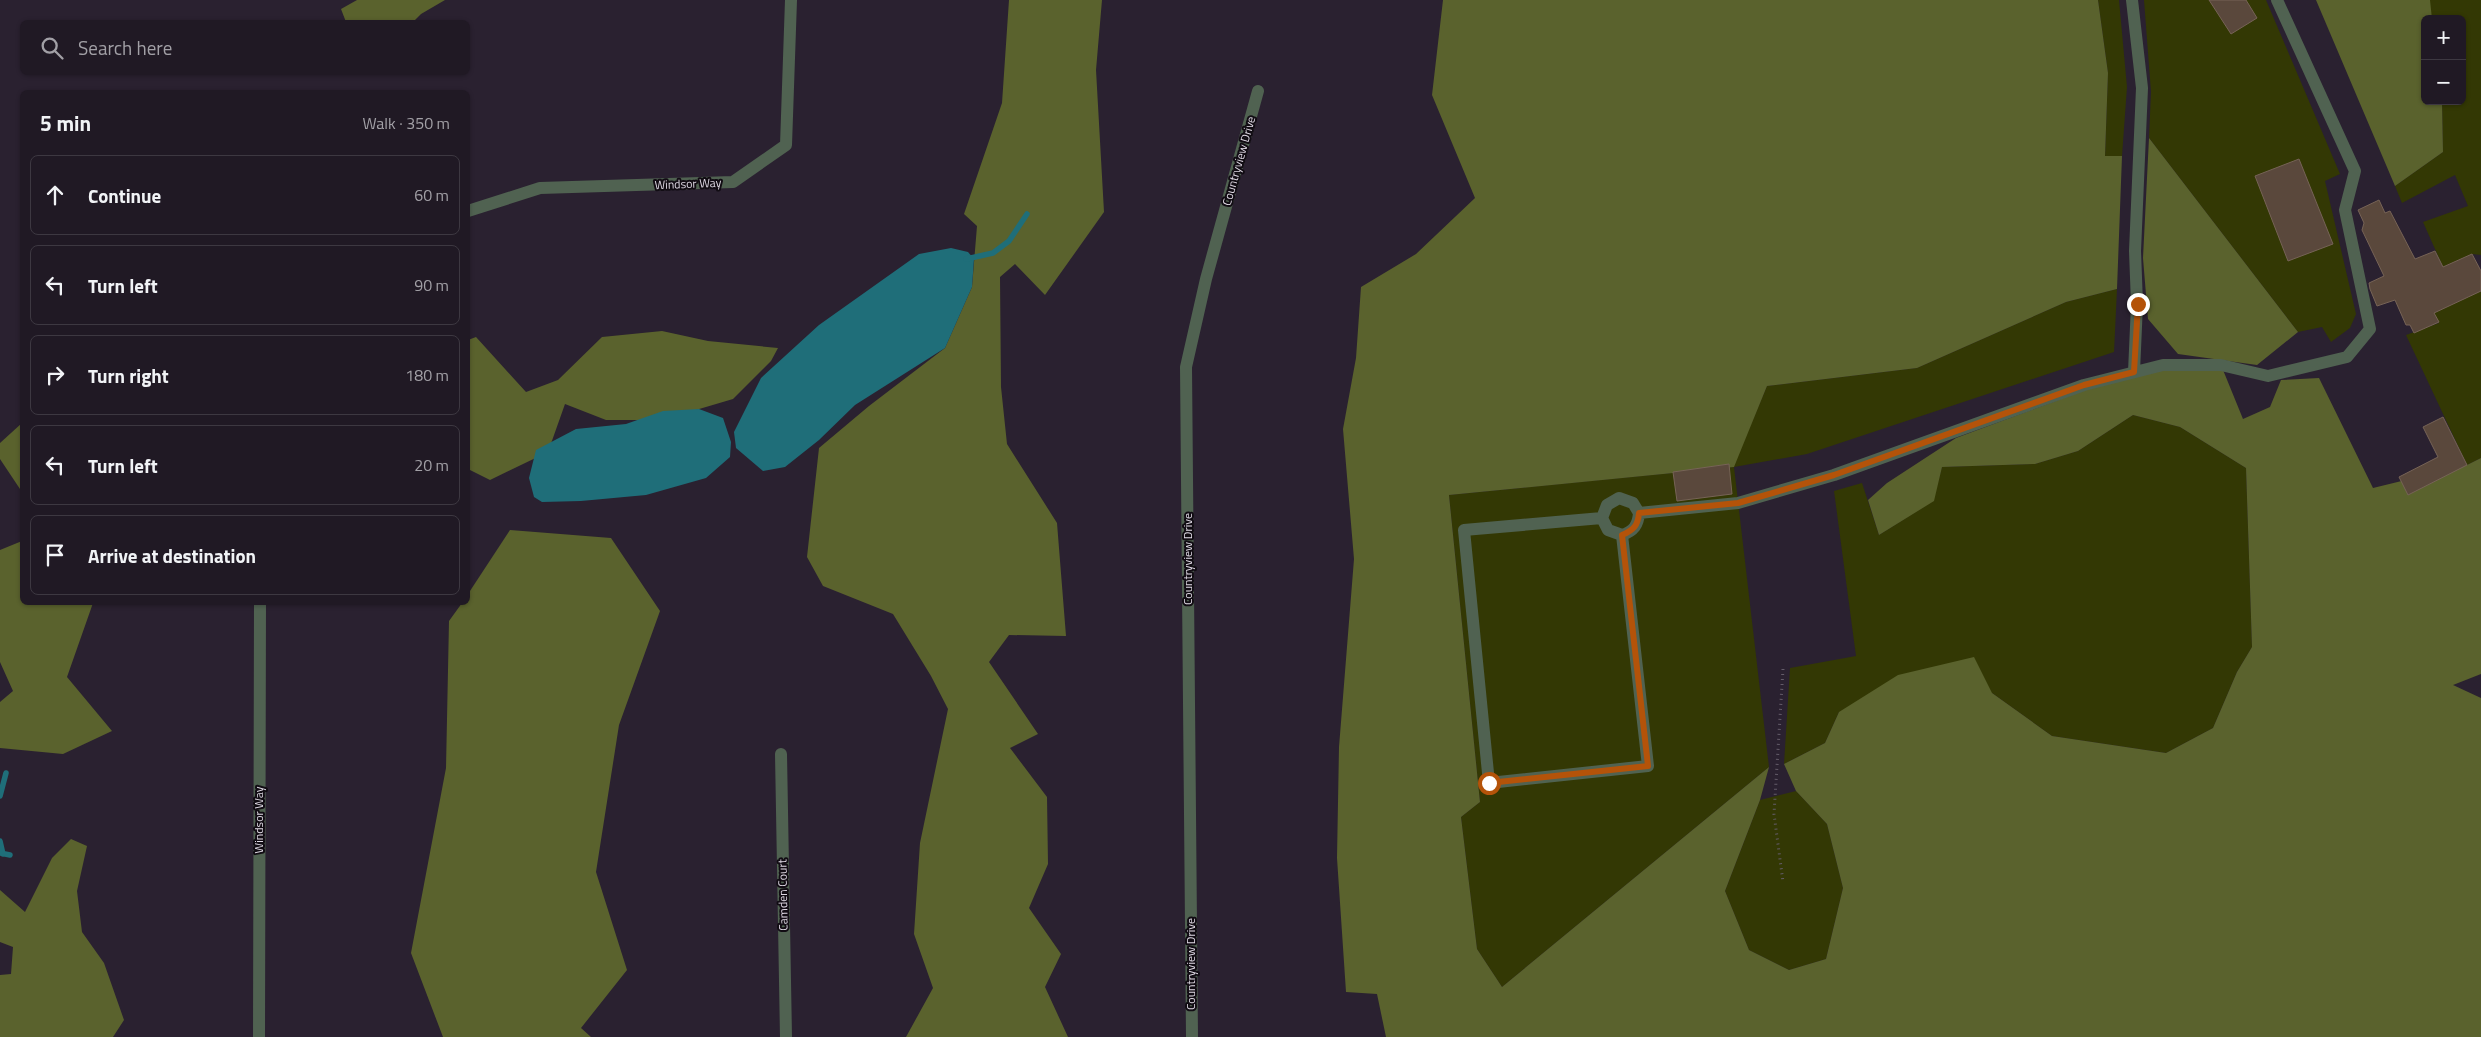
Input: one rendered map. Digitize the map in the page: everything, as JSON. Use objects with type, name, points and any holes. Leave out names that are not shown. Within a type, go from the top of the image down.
[{"type":"street","name":"Windsor Way","points":[[470,210],[540,188],[733,182],[786,145],[791,0]]},
{"type":"street","points":[[2132,0],[2142,88],[2135,251],[2138,304],[2134,372]]},
{"type":"street","points":[[1639,513],[1738,503],[1834,475],[2084,385],[2134,372],[2163,366],[2221,366],[2268,376],[2347,357],[2370,329],[2345,210],[2355,171],[2277,0]]},
{"type":"street","name":"Countryview Drive","points":[[1192,1037],[1186,367],[1206,278],[1258,91]]},
{"type":"street","points":[[1619,498],[1633,503],[1639,513],[1638,522],[1634,529],[1622,535],[1608,530],[1602,518],[1607,504],[1619,498]]},
{"type":"street","points":[[1602,518],[1464,530],[1489,783],[1648,766],[1622,535]]},
{"type":"street","name":"Windsor Way","points":[[259,1037],[260,605]]},
{"type":"street","name":"Camden Court","points":[[781,754],[786,1037]]},
{"type":"path","points":[[1782,669],[1774,814],[1782,882]]},
{"type":"green space","points":[[357,0],[445,0],[421,14],[415,20],[345,20],[341,9]]},
{"type":"green space","points":[[1009,0],[1102,0],[1096,70],[1104,212],[1045,295],[1015,264],[1000,277],[1001,387],[1007,444],[1057,523],[1066,636],[1009,635],[989,662],[1038,734],[1010,748],[1047,797],[1048,864],[1029,908],[1061,954],[1045,987],[1068,1037],[906,1037],[933,988],[914,934],[920,843],[948,709],[931,676],[893,614],[823,586],[807,557],[819,448],[869,406],[945,348],[972,287],[977,226],[964,214],[1002,103]]},
{"type":"green space","points":[[1443,0],[2098,0],[2108,73],[2105,156],[2122,156],[2117,289],[2066,302],[1917,368],[1767,386],[1734,467],[1449,495],[1480,802],[1461,817],[1477,949],[1502,987],[1769,767],[1760,800],[1725,891],[1749,950],[1789,970],[1826,959],[1843,888],[1827,824],[1796,791],[1784,764],[1825,743],[1839,712],[1898,675],[1974,657],[1992,693],[2052,736],[2166,753],[2213,728],[2237,672],[2252,647],[2246,468],[2180,427],[2133,415],[2078,451],[2035,464],[1942,467],[1934,501],[1879,535],[1868,500],[1887,483],[1956,438],[2134,372],[2221,365],[2243,419],[2270,407],[2281,380],[2319,378],[2373,488],[2467,465],[2481,458],[2481,674],[2453,685],[2481,698],[2481,1037],[1386,1037],[1377,994],[1346,992],[1337,858],[1339,747],[1354,559],[1343,429],[1356,358],[1361,287],[1416,254],[1475,198],[1432,95]]},
{"type":"green space","points":[[2098,0],[2119,0],[2127,87],[2122,156],[2105,157],[2108,73]]},
{"type":"green space","points":[[2144,0],[2266,0],[2340,174],[2325,181],[2356,314],[2350,328],[2331,342],[2322,327],[2298,332],[2149,138],[2151,92]]},
{"type":"green space","points":[[2316,0],[2430,0],[2432,15],[2421,15],[2421,105],[2442,105],[2443,152],[2395,186]]},
{"type":"green space","points":[[2418,0],[2481,0],[2481,255],[2472,254],[2443,267],[2423,222],[2468,206],[2455,175],[2402,203],[2395,186],[2443,152],[2442,105],[2466,105],[2466,15],[2424,15]]},
{"type":"green space","points":[[2149,138],[2298,332],[2257,365],[2178,354],[2148,319],[2143,258]]},
{"type":"green space","points":[[2117,289],[2114,352],[1807,454],[1734,467],[1769,767],[1502,987],[1477,949],[1461,817],[1480,802],[1449,495],[1733,467],[1767,386],[1917,368],[2066,302]]},
{"type":"green space","points":[[2481,291],[2481,458],[2467,465],[2406,335],[2439,323],[2434,313]]},
{"type":"green space","points":[[662,331],[708,341],[778,348],[771,361],[733,399],[662,420],[606,420],[565,404],[548,452],[490,480],[470,470],[470,339],[476,337],[526,392],[558,380],[602,337]]},
{"type":"green space","points":[[2133,415],[2180,427],[2246,468],[2252,647],[2237,672],[2213,728],[2166,753],[2052,736],[1992,693],[1839,712],[1825,743],[1784,764],[1790,668],[1856,656],[1834,491],[1862,483],[1879,535],[1933,501],[1942,467],[2035,464],[2078,451]]},
{"type":"green space","points":[[20,425],[20,489],[0,459],[0,443]]},
{"type":"green space","points":[[510,530],[611,538],[660,611],[619,725],[596,872],[627,970],[581,1028],[591,1037],[443,1037],[411,953],[446,768],[449,621],[461,605],[470,605],[470,591]]},
{"type":"green space","points":[[20,542],[20,605],[92,605],[67,677],[112,731],[63,754],[0,748],[0,702],[13,691],[0,662],[0,550]]},
{"type":"green space","points":[[1796,791],[1827,824],[1843,888],[1826,959],[1789,970],[1749,950],[1725,891],[1760,800]]},
{"type":"green space","points":[[71,839],[87,846],[77,891],[82,932],[104,963],[124,1020],[113,1037],[0,1037],[0,975],[11,974],[13,947],[0,942],[0,890],[25,912],[52,858]]},
{"type":"water","points":[[951,248],[968,252],[974,259],[972,287],[945,348],[855,405],[819,440],[785,467],[763,471],[736,448],[734,432],[761,378],[819,325],[919,254]]},
{"type":"water","points":[[699,409],[723,418],[731,442],[730,457],[706,478],[646,495],[581,501],[542,502],[534,497],[529,478],[536,450],[576,429],[626,424],[663,411]]},
{"type":"building","points":[[2209,0],[2246,0],[2257,18],[2231,34]]},
{"type":"building","points":[[2299,159],[2333,244],[2288,261],[2255,176]]},
{"type":"building","points":[[2379,200],[2385,213],[2390,211],[2415,259],[2435,251],[2443,267],[2472,254],[2481,271],[2481,291],[2434,313],[2439,322],[2414,333],[2410,325],[2406,325],[2395,300],[2377,306],[2370,289],[2369,283],[2384,276],[2362,230],[2364,223],[2358,210]]},
{"type":"building","points":[[2443,417],[2467,465],[2408,495],[2399,477],[2438,457],[2423,427]]},
{"type":"building","points":[[1729,464],[1732,494],[1677,501],[1673,472]]},
{"type":"waterway","points":[[966,259],[993,253],[1009,241],[1027,214]]},
{"type":"waterway","points":[[0,796],[6,773]]},
{"type":"waterway","points":[[0,841],[3,854]]},
{"type":"waterway","points":[[0,853],[10,855]]},
{"type":"route","points":[[1489,783],[1648,766],[1622,535],[1634,529],[1638,522],[1639,513],[1738,503],[1834,475],[2084,385],[2134,372],[2138,304]]}]
